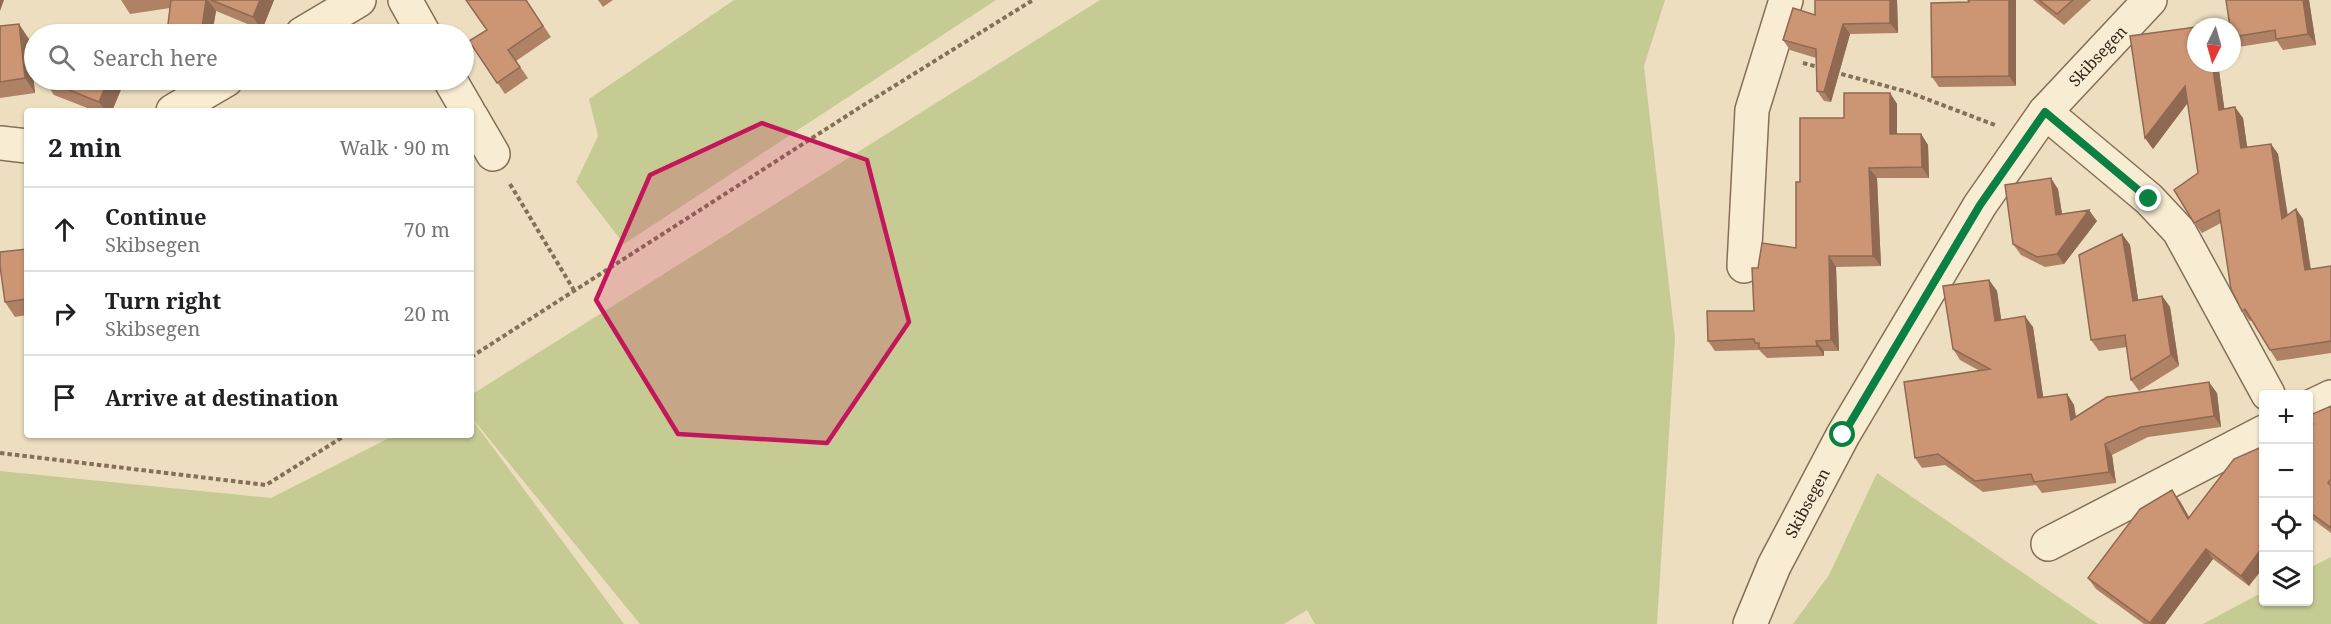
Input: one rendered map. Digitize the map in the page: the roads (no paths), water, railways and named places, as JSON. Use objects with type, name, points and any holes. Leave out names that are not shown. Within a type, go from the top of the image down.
[{"type":"street","points":[[319,24],[359,0]]},
{"type":"street","points":[[405,0],[418,24]]},
{"type":"street","points":[[1744,266],[1752,110],[1786,0]]},
{"type":"street","name":"Skibsegen","points":[[1750,624],[1774,566],[1843,435],[1980,205],[2045,112],[2150,0]]},
{"type":"street","points":[[178,108],[209,90]]},
{"type":"street","points":[[456,90],[466,108]]},
{"type":"street","points":[[2045,112],[2149,199],[2179,231],[2266,390]]},
{"type":"street","points":[[474,121],[493,154]]},
{"type":"street","points":[[0,143],[24,146]]},
{"type":"street","points":[[2313,406],[2331,397]]},
{"type":"street","points":[[2048,544],[2259,435]]}]
